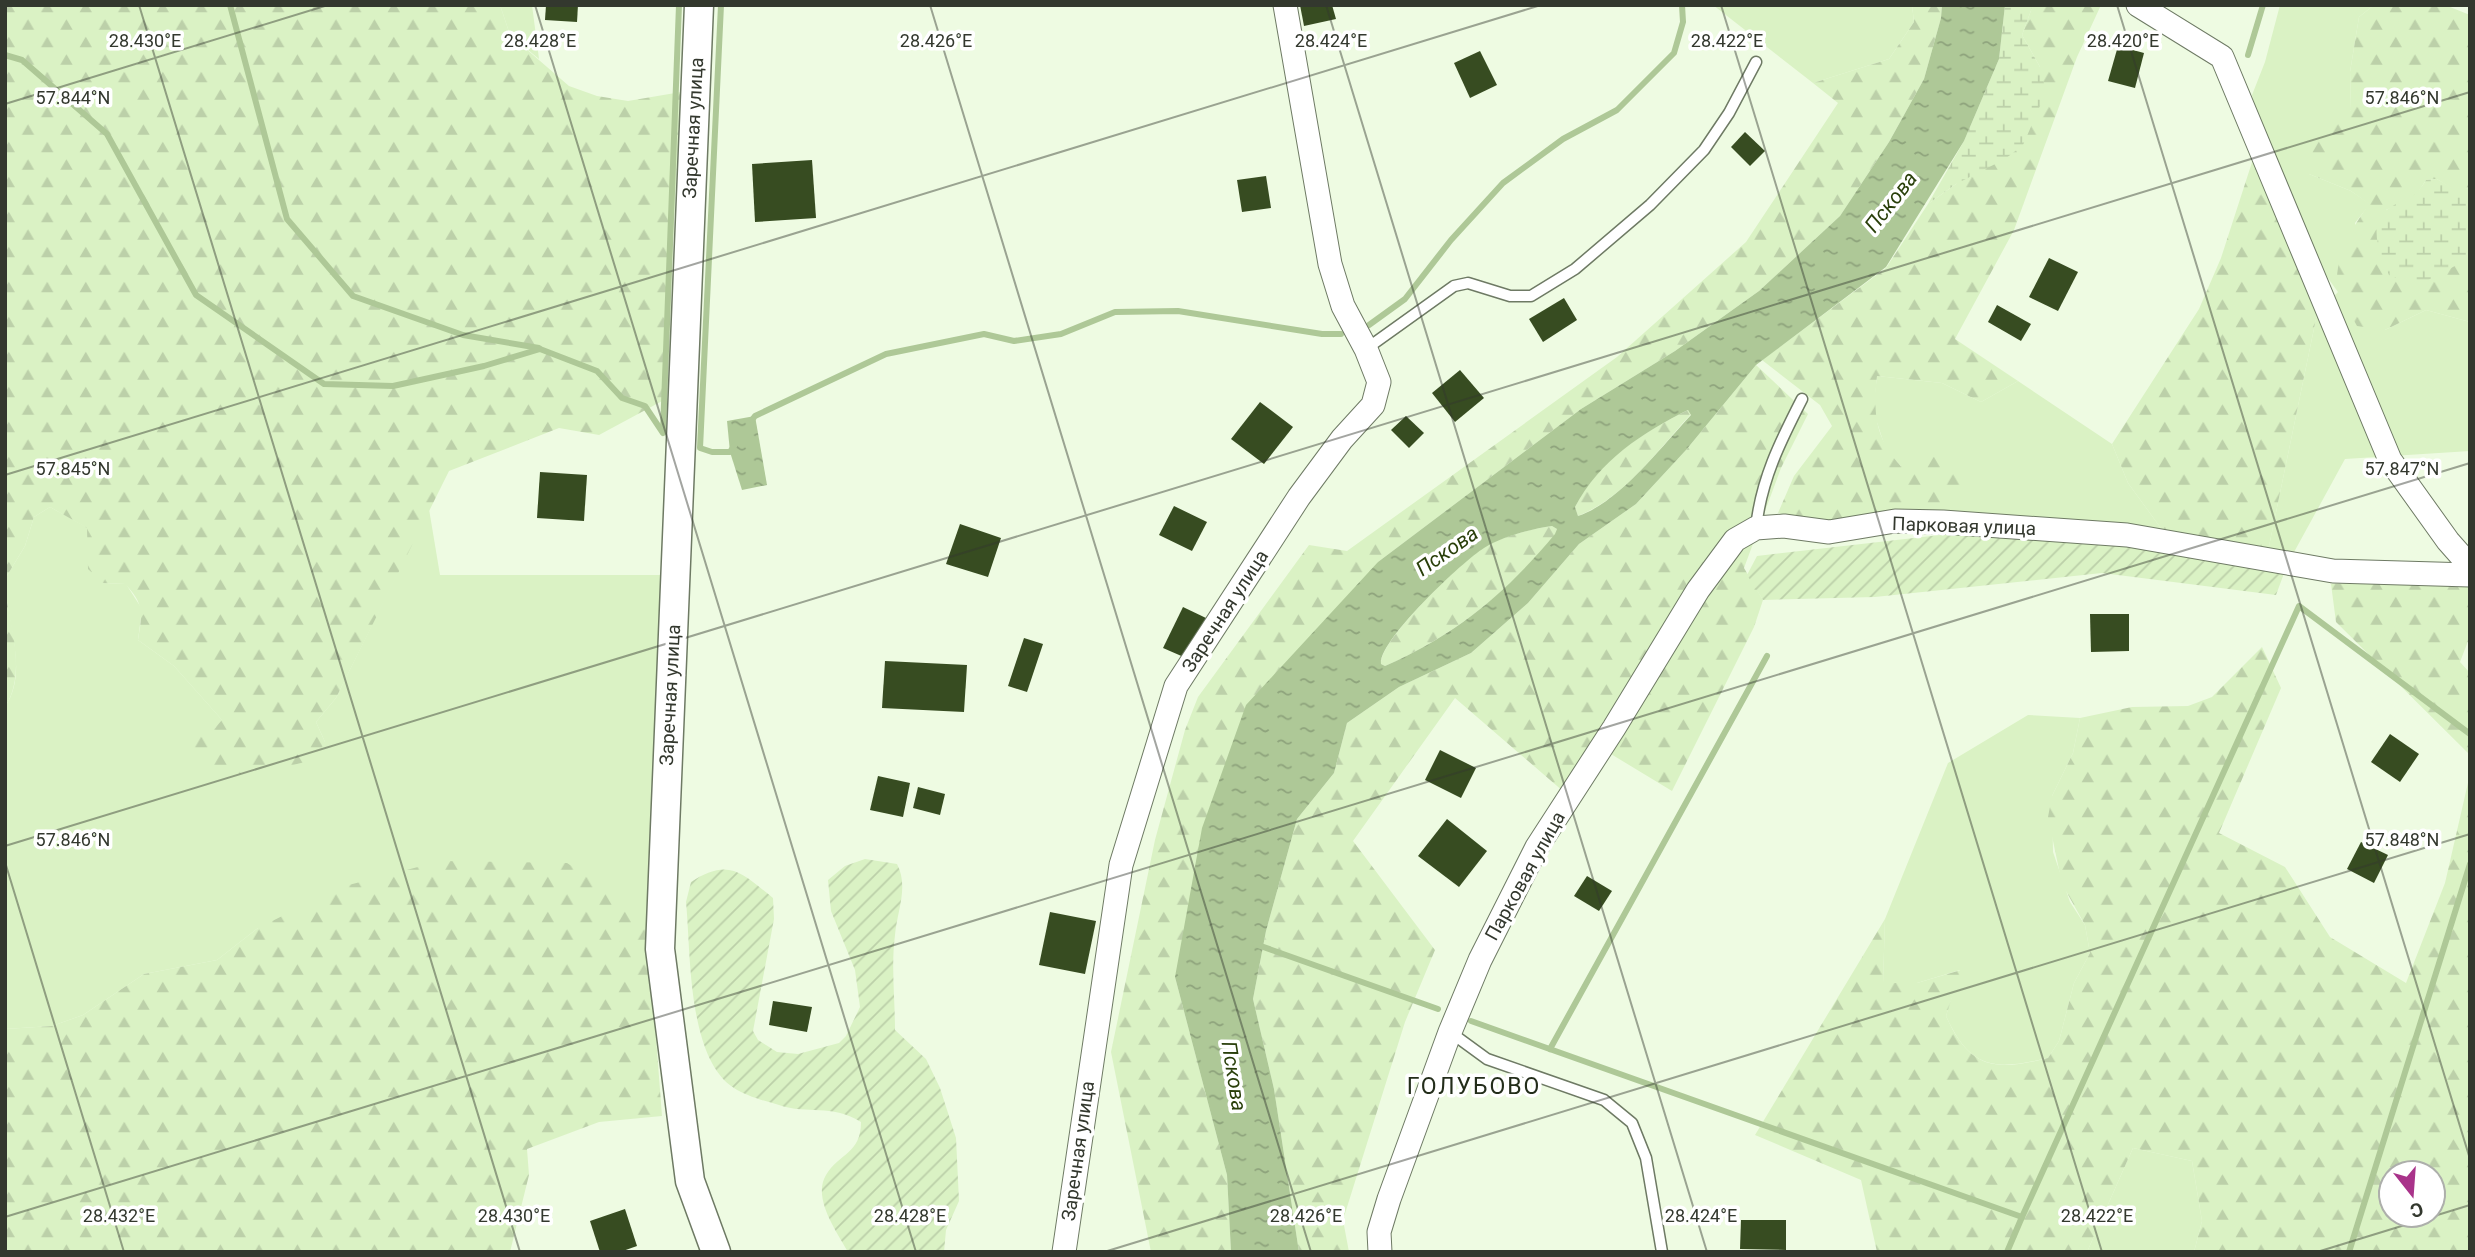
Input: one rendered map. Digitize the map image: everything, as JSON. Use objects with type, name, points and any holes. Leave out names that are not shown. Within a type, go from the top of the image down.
[{"type":"street","name":"Заречная улица","points":[[699,5],[660,949],[690,1181],[716,1252]]},
{"type":"street","name":"Заречная улица","points":[[1064,1252],[1121,865],[1176,686],[1299,497],[1342,439],[1373,405],[1379,382],[1366,349],[1343,306],[1330,264],[1285,5]]},
{"type":"street","points":[[2138,5],[2222,57],[2390,460],[2448,541],[2470,566]]},
{"type":"street","name":"Парковая улица","points":[[1380,1252],[1380,1232],[1389,1199],[1450,1032],[1480,960],[1537,847],[1698,590],[1735,540],[1756,528],[1784,526],[1829,532],[1895,522],[1943,522],[2127,535],[2333,571],[2470,575]]},
{"type":"lane","points":[[1366,349],[1454,286],[1468,283],[1510,296],[1531,296],[1575,269],[1650,205],[1704,150],[1729,113],[1756,62]]},
{"type":"lane","points":[[1756,528],[1760,496],[1771,460],[1802,399]]},
{"type":"lane","points":[[1450,1032],[1487,1059],[1604,1100],[1632,1123],[1646,1158],[1662,1252]]},
{"type":"green space","points":[[5,5],[500,5],[510,35],[569,86],[597,96],[628,101],[681,92],[664,400],[599,435],[559,428],[449,471],[336,698],[316,722],[325,742],[315,760],[235,774],[206,767],[196,757],[189,737],[194,727],[215,728],[222,720],[174,666],[138,640],[139,604],[125,584],[103,583],[88,569],[87,528],[50,507],[34,517],[25,546],[5,579]]},
{"type":"green space","points":[[500,5],[532,5],[539,59],[510,35]]},
{"type":"green space","points":[[1713,5],[1912,5],[1914,22],[1889,59],[1813,83]]},
{"type":"green space","points":[[1912,5],[1942,5],[1941,18],[1924,79],[1889,142],[1840,216],[1759,291],[1675,351],[1581,409],[1378,562],[1175,977],[1227,1175],[1231,1252],[1151,1252],[1111,1052],[1155,840],[1185,730],[1198,697],[1309,545],[1347,551],[1617,357],[1746,242],[1838,103],[1813,83],[1889,59],[1914,22]]},
{"type":"green space","points":[[2005,5],[2033,5],[2022,35],[2040,67],[2046,92],[2023,145],[2005,159],[1956,184],[1928,204],[1964,141],[1999,59]]},
{"type":"green space","points":[[2033,5],[2101,5],[2077,57],[2014,230],[1955,339],[2018,381],[1981,402],[1942,383],[1877,376],[1875,402],[1878,424],[1892,456],[1901,466],[1943,454],[1952,461],[1970,487],[1966,497],[1927,516],[1814,523],[1778,513],[1794,476],[1832,426],[1820,405],[1762,360],[1886,268],[1928,204],[1956,184],[2040,67],[2022,35]]},
{"type":"green space","points":[[2280,5],[2374,5],[2359,17],[2350,72],[2351,110],[2309,174],[2351,191],[2370,204],[2355,223],[2385,330],[2426,310],[2470,322],[2470,451],[2345,459],[2293,554],[2268,551],[2317,314],[2338,292],[2322,270],[2261,134],[2252,95],[2265,62]]},
{"type":"green space","points":[[2374,5],[2445,5],[2470,15],[2470,188],[2455,191],[2437,179],[2426,180],[2415,197],[2386,210],[2470,258],[2470,322],[2426,310],[2385,330],[2357,326],[2338,292],[2341,256],[2350,234],[2369,204],[2351,191],[2309,174],[2311,140],[2351,110],[2350,72],[2359,17]]},
{"type":"green space","points":[[2255,153],[2317,314],[2268,551],[2163,531],[2128,483],[2112,444],[2199,309],[2221,258]]},
{"type":"green space","points":[[2437,179],[2455,190],[2470,188],[2470,258],[2417,286],[2389,275],[2377,240],[2378,223],[2381,215],[2413,196],[2426,180]]},
{"type":"green space","points":[[1756,365],[1808,414],[1781,468],[1744,568],[1763,600],[1754,627],[1672,791],[1601,748],[1571,798],[1455,698],[1353,841],[1435,950],[1405,1022],[1343,1220],[1349,1252],[1299,1252],[1274,1089],[1253,999],[1266,931],[1297,819],[1334,773],[1347,723],[1399,687],[1471,653],[1528,603],[1579,544],[1636,504],[1686,450]]},
{"type":"green space","points":[[1877,376],[1942,383],[1981,402],[2018,381],[2112,444],[2128,483],[2163,531],[1927,516],[1901,466],[1886,450],[1873,410]]},
{"type":"green space","points":[[1688,410],[1691,414],[1639,472],[1610,498],[1578,516],[1575,507],[1585,490],[1610,461],[1654,428]]},
{"type":"green space","points":[[50,507],[88,528],[103,583],[126,584],[142,609],[138,640],[174,666],[223,721],[215,728],[325,742],[316,722],[336,698],[429,509],[440,575],[663,575],[648,933],[258,928],[217,960],[144,974],[83,1015],[52,1026],[5,1029],[5,707],[16,677],[16,661],[5,579],[25,546],[34,517]]},
{"type":"green space","points":[[1552,526],[1557,529],[1556,534],[1498,594],[1435,640],[1385,666],[1381,664],[1393,638],[1407,621],[1441,584],[1473,555],[1500,539]]},
{"type":"green space","points":[[1949,534],[2133,547],[2286,568],[2276,595],[2102,573],[1875,597],[1763,600],[1747,575],[1757,556]]},
{"type":"green space","points":[[2455,581],[2470,587],[2470,636],[2460,662],[2470,673],[2470,755],[2336,622],[2331,584]]},
{"type":"green space","points":[[5,593],[14,636],[16,667],[15,681],[5,707]]},
{"type":"green space","points":[[2262,647],[2281,688],[2219,833],[2285,867],[2330,937],[2406,983],[2445,883],[2470,774],[2470,1252],[2194,1252],[2202,1221],[2192,1161],[2133,1148],[2087,1252],[1877,1252],[1861,1180],[1755,1135],[1885,919],[1883,983],[1917,983],[1961,970],[1946,1016],[1965,1047],[1986,1062],[1999,1065],[2048,1058],[2059,1041],[2074,983],[2090,953],[2085,925],[2062,884],[2048,817],[2052,796],[2073,753],[2080,718],[2132,707],[2188,706],[2212,697]]},
{"type":"green space","points":[[2028,715],[2080,718],[2073,753],[2052,796],[2053,852],[2070,902],[2085,925],[2090,953],[2074,983],[2059,1041],[2048,1058],[1999,1064],[1976,1057],[1955,1034],[1946,1016],[1960,970],[1917,983],[1883,983],[1885,919],[1948,763]]},
{"type":"green space","points":[[865,859],[897,864],[900,873],[902,890],[893,959],[895,1030],[926,1059],[940,1088],[956,1138],[959,1201],[946,1230],[944,1252],[848,1252],[828,1215],[822,1184],[831,1168],[857,1141],[861,1122],[829,1111],[790,1108],[739,1091],[719,1073],[707,1053],[699,1029],[691,975],[686,902],[691,882],[704,874],[725,869],[743,875],[773,898],[774,919],[753,1031],[758,1040],[777,1052],[798,1054],[839,1043],[846,1036],[860,1007],[855,970],[831,911],[828,880],[845,866]]},
{"type":"green space","points":[[441,861],[567,863],[637,908],[648,933],[662,1116],[599,1122],[527,1149],[529,1175],[510,1252],[5,1252],[5,1029],[52,1026],[83,1015],[144,974],[217,960],[258,928],[341,887]]},
{"type":"green space","points":[[2133,1148],[2192,1161],[2202,1221],[2194,1252],[2087,1252]]},
{"type":"water","name":"Пскова","points":[[1942,5],[2005,5],[1999,59],[1964,141],[1886,267],[1756,365],[1686,450],[1636,504],[1579,544],[1528,603],[1471,653],[1399,687],[1347,723],[1334,773],[1297,819],[1266,931],[1253,999],[1274,1089],[1299,1252],[1231,1252],[1227,1175],[1175,977],[1202,828],[1246,705],[1378,562],[1581,409],[1675,351],[1759,291],[1840,216],[1889,142],[1924,79],[1941,18]],"holes":[[[1688,410],[1691,415],[1639,472],[1609,499],[1578,516],[1575,507],[1585,490],[1610,462],[1639,438]],[[1552,526],[1557,529],[1555,534],[1498,594],[1435,640],[1385,666],[1381,664],[1393,638],[1407,621],[1441,584],[1473,556],[1508,537]]]},
{"type":"water","points":[[755,416],[767,485],[742,490],[730,452],[727,421]]},
{"type":"building","points":[[546,5],[578,5],[577,22],[545,20]]},
{"type":"building","points":[[1300,5],[1332,5],[1336,19],[1304,26]]},
{"type":"building","points":[[2118,46],[2144,53],[2135,88],[2108,81]]},
{"type":"building","points":[[1480,51],[1497,85],[1470,98],[1454,63]]},
{"type":"building","points":[[1745,132],[1765,151],[1750,166],[1731,147]]},
{"type":"building","points":[[812,160],[816,218],[755,222],[752,164]]},
{"type":"building","points":[[1266,176],[1271,208],[1242,212],[1237,180]]},
{"type":"building","points":[[2049,258],[2078,272],[2058,311],[2029,297]]},
{"type":"building","points":[[1564,298],[1577,320],[1543,342],[1529,319]]},
{"type":"building","points":[[1997,305],[2031,324],[2021,341],[1988,322]]},
{"type":"building","points":[[1460,370],[1484,398],[1455,422],[1432,393]]},
{"type":"building","points":[[1260,402],[1293,427],[1264,464],[1231,439]]},
{"type":"building","points":[[1406,416],[1424,433],[1409,448],[1391,430]]},
{"type":"building","points":[[540,472],[587,475],[584,521],[537,518]]},
{"type":"building","points":[[1174,506],[1207,522],[1192,551],[1159,535]]},
{"type":"building","points":[[960,524],[1001,538],[988,577],[946,564]]},
{"type":"building","points":[[1183,607],[1206,618],[1186,658],[1163,648]]},
{"type":"building","points":[[2090,614],[2129,614],[2129,651],[2091,652]]},
{"type":"building","points":[[1024,638],[1043,644],[1027,692],[1008,686]]},
{"type":"building","points":[[885,661],[967,665],[964,712],[882,708]]},
{"type":"building","points":[[2390,734],[2419,754],[2400,782],[2371,762]]},
{"type":"building","points":[[1440,750],[1476,768],[1461,798],[1425,780]]},
{"type":"building","points":[[878,776],[910,783],[903,817],[870,810]]},
{"type":"building","points":[[918,787],[945,794],[940,815],[913,808]]},
{"type":"building","points":[[1447,819],[1487,851],[1459,887],[1418,856]]},
{"type":"building","points":[[2361,842],[2388,855],[2374,883],[2347,869]]},
{"type":"building","points":[[1587,876],[1612,891],[1599,911],[1574,896]]},
{"type":"building","points":[[1050,912],[1096,921],[1085,974],[1039,965]]},
{"type":"building","points":[[773,1001],[812,1007],[807,1032],[769,1025]]},
{"type":"building","points":[[625,1209],[637,1246],[620,1252],[600,1252],[590,1221]]},
{"type":"building","points":[[1741,1220],[1786,1220],[1786,1250],[1740,1249]]},
{"type":"waterway","points":[[230,5],[287,219],[353,296],[463,335],[539,348]]},
{"type":"waterway","points":[[663,431],[679,5]]},
{"type":"waterway","points":[[721,5],[700,448],[712,452],[730,452],[734,446]]},
{"type":"waterway","points":[[1369,325],[1405,299],[1451,240],[1503,183],[1563,139],[1617,110],[1674,53],[1683,22],[1682,5]]},
{"type":"waterway","points":[[2248,55],[2263,5]]},
{"type":"waterway","points":[[5,55],[22,60],[107,134],[196,295],[324,384],[393,386],[484,366],[540,349],[597,371],[622,398],[645,406],[663,433]]},
{"type":"waterway","points":[[752,420],[755,416],[886,354],[984,334],[1014,341],[1061,334],[1115,312],[1178,311],[1322,334],[1341,334]]},
{"type":"waterway","points":[[2022,1217],[2299,606],[2470,734]]},
{"type":"waterway","points":[[1550,1049],[1767,656]]},
{"type":"waterway","points":[[2349,1252],[2470,864]]},
{"type":"waterway","points":[[1255,944],[1438,1009]]},
{"type":"waterway","points":[[1471,1021],[2022,1217],[2007,1252]]},
{"type":"district","name":"ГОЛУБОВО","points":[[1474,1086]]}]
